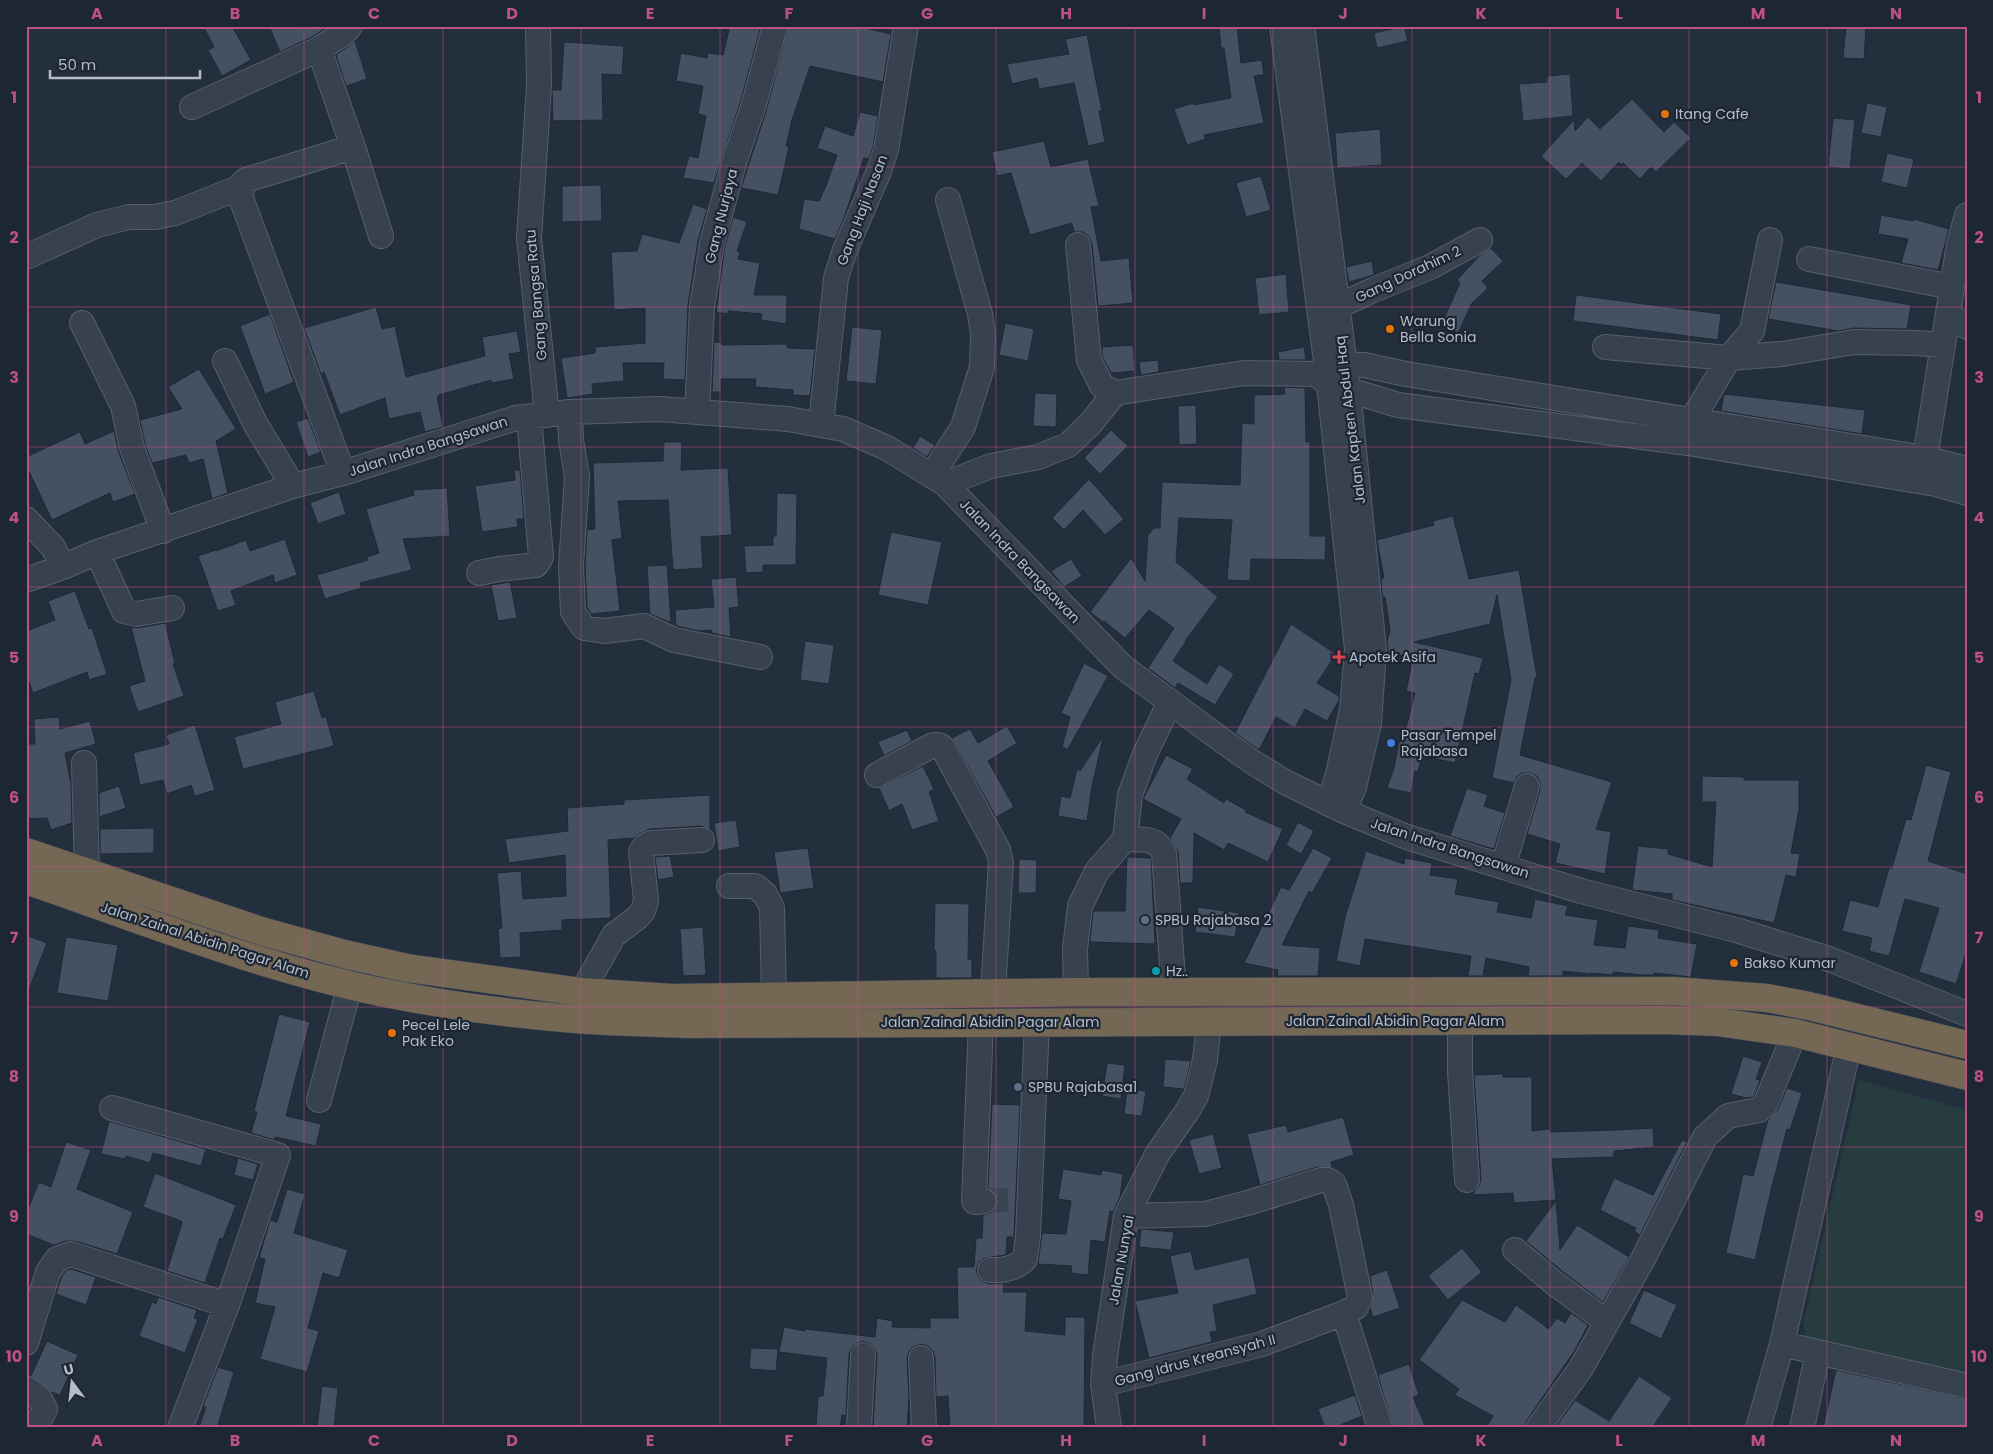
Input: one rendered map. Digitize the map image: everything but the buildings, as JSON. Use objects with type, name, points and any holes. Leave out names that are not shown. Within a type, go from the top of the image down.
[{"type":"highway","name":"Jalan Zainal Abidin Pagar Alam","points":[[26,852],[261,931],[344,954],[407,968],[582,992],[672,998],[774,998],[994,992],[1674,991],[1767,998],[1809,1006],[1967,1045]]},
{"type":"highway","name":"Jalan Zainal Abidin Pagar Alam","points":[[26,880],[254,959],[350,985],[470,1007],[575,1019],[685,1024],[1664,1020],[1717,1022],[1795,1033],[1967,1076]]},
{"type":"street","points":[[192,108],[319,49],[344,33],[350,26]]},
{"type":"street","name":"Gang Bangsa Ratu","points":[[479,573],[536,565],[541,557],[538,416],[529,238],[539,85],[538,26]]},
{"type":"street","name":"Gang Nurjaya","points":[[697,412],[702,307],[712,243],[734,162],[754,104],[775,26]]},
{"type":"street","name":"Gang Haji Nasan","points":[[821,425],[836,278],[845,250],[886,150],[906,26]]},
{"type":"street","name":"Jalan Kapten Abdul Haq","points":[[1282,26],[1307,145],[1337,307],[1332,375]]},
{"type":"street","name":"Jalan Kapten Abdul Haq","points":[[1302,26],[1307,145],[1332,375],[1374,650],[1369,723],[1354,787],[1336,807]]},
{"type":"street","points":[[319,49],[381,236]]},
{"type":"street","points":[[343,473],[242,196],[246,180],[352,147]]},
{"type":"street","points":[[26,256],[97,225],[130,218],[155,217],[175,213],[242,196]]},
{"type":"street","points":[[939,480],[963,427],[982,367],[980,314],[948,200]]},
{"type":"street","points":[[1925,458],[1959,244],[1967,216]]},
{"type":"street","name":"Gang Dorahim 2","points":[[1337,307],[1430,267],[1480,240]]},
{"type":"street","points":[[1688,443],[1692,420],[1729,358],[1752,331],[1770,240]]},
{"type":"street","points":[[1078,246],[1089,360],[1102,386],[1115,393],[1189,380],[1244,373],[1332,375],[1364,365],[1406,374],[1925,458],[1967,469]]},
{"type":"street","points":[[1809,259],[1952,287]]},
{"type":"street","points":[[1948,314],[1967,327]]},
{"type":"street","points":[[82,324],[123,406],[132,448],[163,531]]},
{"type":"street","points":[[1605,347],[1729,358],[1782,354],[1854,342],[1943,345]]},
{"type":"street","points":[[225,361],[256,425],[293,486]]},
{"type":"street","points":[[1332,375],[1398,405],[1688,443],[1936,484],[1967,493]]},
{"type":"street","points":[[939,480],[991,466],[1038,457],[1068,445],[1090,424],[1115,393]]},
{"type":"street","name":"Jalan Indra Bangsawan","points":[[26,580],[63,567],[96,552],[293,486],[343,473],[516,418],[570,412],[659,409],[788,419],[843,429],[887,448],[939,480],[1117,660],[1170,702],[1254,763],[1285,782],[1336,807],[1407,837],[1581,890],[1736,930],[1820,956],[1967,1014]]},
{"type":"street","points":[[570,412],[571,440],[577,476],[571,566],[573,612],[584,628],[604,631],[644,626],[674,640],[760,657]]},
{"type":"street","points":[[26,519],[53,546],[63,567]]},
{"type":"street","points":[[96,552],[124,611],[136,614],[172,608]]},
{"type":"street","points":[[1076,992],[1075,949],[1080,906],[1097,871],[1125,839],[1130,796],[1145,754],[1170,702]]},
{"type":"street","points":[[877,775],[934,745],[944,748],[998,850],[1001,862],[994,992]]},
{"type":"street","points":[[84,763],[86,873]]},
{"type":"street","points":[[1503,867],[1527,786]]},
{"type":"street","points":[[1125,839],[1153,840],[1160,845],[1164,853],[1174,992]]},
{"type":"street","points":[[575,1019],[582,992],[614,935],[643,911],[646,900],[641,852],[645,846],[650,842],[702,840]]},
{"type":"street","points":[[729,886],[755,886],[765,894],[772,908],[774,998]]},
{"type":"street","points":[[319,1100],[350,985]]},
{"type":"street","name":"Jalan Nunyai","points":[[1109,1428],[1103,1384],[1105,1356],[1126,1216],[1158,1153],[1196,1096],[1205,1060],[1209,1021]]},
{"type":"street","points":[[1460,1021],[1460,1071],[1467,1180]]},
{"type":"street","points":[[981,1022],[974,1201],[984,1201]]},
{"type":"street","points":[[990,1270],[1018,1266],[1025,1259],[1023,1199],[1036,1022]]},
{"type":"street","points":[[1538,1428],[1581,1368],[1643,1259],[1705,1137],[1728,1116],[1759,1110],[1765,1105],[1795,1033]]},
{"type":"street","points":[[1758,1428],[1782,1344],[1849,1046]]},
{"type":"street","points":[[112,1108],[278,1155],[228,1304],[180,1428]]},
{"type":"street","points":[[1126,1216],[1205,1214],[1321,1180],[1328,1180],[1334,1184],[1341,1205],[1360,1297],[1356,1307],[1344,1313],[1380,1428]]},
{"type":"street","points":[[1514,1250],[1607,1322]]},
{"type":"street","points":[[26,1343],[48,1272],[57,1259],[71,1254],[228,1304]]},
{"type":"street","name":"Gang Idrus Kreansyah II","points":[[1103,1384],[1262,1344],[1344,1313]]},
{"type":"street","points":[[1782,1344],[1967,1386]]},
{"type":"street","points":[[1802,1428],[1818,1352]]},
{"type":"street","points":[[859,1428],[863,1355]]},
{"type":"street","points":[[921,1358],[924,1428]]},
{"type":"street","points":[[26,1388],[40,1400],[46,1409],[36,1428]]},
{"type":"green space","points":[[1859,1080],[1967,1110],[1967,1380],[1806,1342],[1803,1324]]},
{"type":"tunnel","points":[[984,1201],[1017,1199]]},
{"type":"place","name":"Itang Cafe","points":[[1665,114]]},
{"type":"place","name":"Warung Bella Sonia","points":[[1390,329]]},
{"type":"place","name":"Apotek Asifa","points":[[1339,657]]},
{"type":"place","name":"Pasar Tempel Rajabasa","points":[[1391,743]]},
{"type":"place","name":"SPBU Rajabasa 2","points":[[1145,920]]},
{"type":"place","name":"Bakso Kumar","points":[[1734,963]]},
{"type":"place","name":"Hz..","points":[[1156,971]]},
{"type":"place","name":"Pecel Lele Pak Eko","points":[[392,1033]]},
{"type":"place","name":"SPBU Rajabasa1","points":[[1018,1087]]}]
